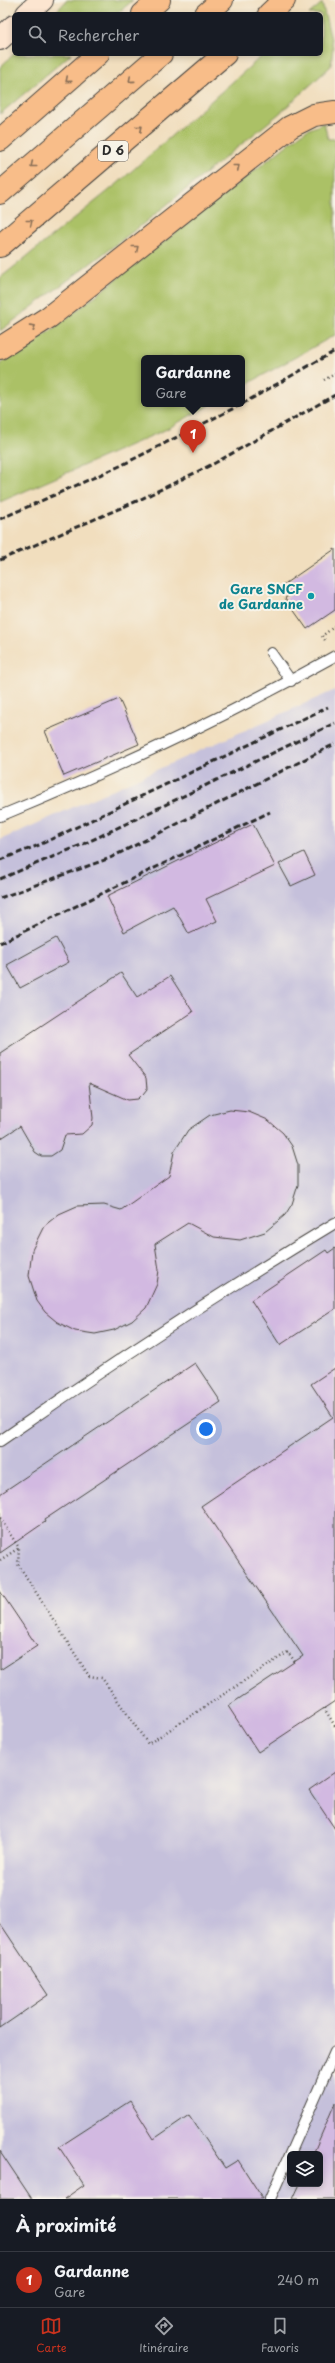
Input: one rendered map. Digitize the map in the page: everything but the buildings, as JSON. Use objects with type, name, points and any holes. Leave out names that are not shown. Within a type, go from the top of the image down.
[{"type":"highway","points":[[145,12],[159,0]]},
{"type":"highway","points":[[208,12],[222,0]]},
{"type":"highway","points":[[271,12],[284,0]]},
{"type":"highway","points":[[0,140],[96,56]]},
{"type":"highway","points":[[0,193],[159,56]]},
{"type":"highway","name":"D 6","points":[[0,246],[223,56]]},
{"type":"highway","points":[[0,348],[50,317],[290,127],[314,115],[335,112]]},
{"type":"street","points":[[29,12],[42,0]]},
{"type":"street","points":[[0,38],[12,28]]},
{"type":"lane","points":[[271,653],[291,681]]},
{"type":"lane","points":[[0,816],[91,779],[161,747],[291,681],[335,656]]},
{"type":"lane","points":[[0,1441],[100,1372],[264,1266],[335,1223]]},
{"type":"lane","points":[[270,2199],[335,2052]]},
{"type":"path","points":[[324,380],[335,374]]},
{"type":"path","points":[[0,1518],[19,1548],[18,1564],[89,1676],[102,1678],[148,1744],[288,1652],[295,1662]]},
{"type":"path","points":[[0,1560],[19,1548]]},
{"type":"path","points":[[324,1708],[335,1726]]},
{"type":"shaded area","points":[[335,690],[335,2199],[0,2199],[0,840]]},
{"type":"green space","points":[[67,0],[133,0],[119,12],[56,12]]},
{"type":"green space","points":[[322,3],[333,47],[331,66],[280,113],[143,224],[0,331],[0,278],[117,184],[262,56],[323,56],[323,12],[311,12]]},
{"type":"green space","points":[[12,56],[69,56],[0,114],[0,67]]},
{"type":"green space","points":[[324,123],[328,139],[335,139],[335,335],[245,385],[245,355],[141,355],[141,407],[206,407],[167,429],[0,502],[0,364],[53,329],[305,131]]},
{"type":"railway","points":[[245,402],[335,351]]},
{"type":"railway","points":[[0,560],[137,501],[215,463],[335,395]]},
{"type":"railway","points":[[0,519],[120,466],[236,407]]},
{"type":"railway","points":[[0,860],[39,845],[328,707]]},
{"type":"railway","points":[[0,879],[88,842],[335,723]]},
{"type":"railway","points":[[0,898],[110,858],[335,744]]},
{"type":"railway","points":[[0,943],[270,812]]},
{"type":"place","name":"Gardanne","points":[[193,453]]},
{"type":"place","name":"Gare SNCF de Gardanne","points":[[311,596]]}]
